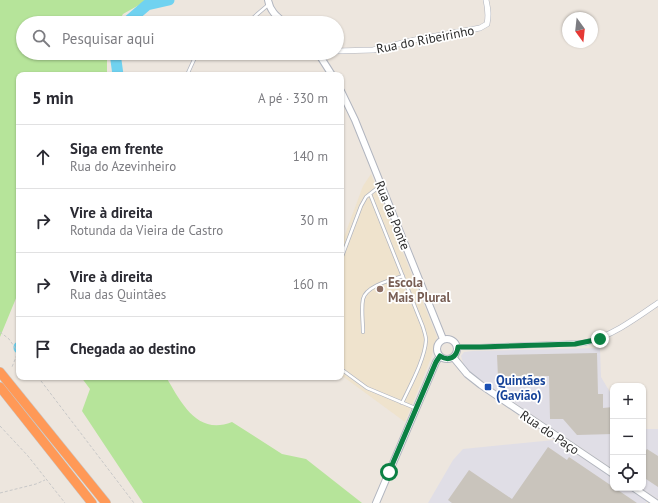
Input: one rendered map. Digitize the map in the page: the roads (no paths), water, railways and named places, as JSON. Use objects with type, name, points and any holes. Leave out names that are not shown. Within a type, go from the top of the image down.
[{"type":"highway","points":[[0,372],[106,503]]},
{"type":"highway","points":[[0,387],[92,503]]},
{"type":"street","name":"Rua do Ribeirinho","points":[[344,51],[373,50],[419,39],[480,28],[487,24],[489,12],[486,0]]},
{"type":"street","points":[[268,2],[273,13],[277,16]]},
{"type":"street","points":[[322,60],[330,72]]},
{"type":"street","name":"Rua da Ponte","points":[[344,97],[355,120],[380,186],[443,339]]},
{"type":"street","points":[[458,347],[584,343],[600,339],[615,332],[658,303]]},
{"type":"street","points":[[443,339],[452,339],[458,347],[457,353],[453,357],[446,359],[440,356],[438,351],[438,346],[443,339]]},
{"type":"street","points":[[376,503],[436,362],[440,356]]},
{"type":"street","name":"Rua do Paço","points":[[453,357],[467,374],[481,385],[610,472]]},
{"type":"street","points":[[638,491],[656,503]]},
{"type":"lane","points":[[254,16],[268,2]]},
{"type":"lane","points":[[188,72],[194,60]]},
{"type":"lane","points":[[344,251],[361,206],[366,197],[380,186]]},
{"type":"lane","points":[[370,194],[424,327],[426,338],[415,375],[402,403]]},
{"type":"lane","points":[[363,332],[363,299],[366,292],[372,288],[403,276]]},
{"type":"lane","points":[[344,371],[367,388],[416,408]]},
{"type":"waterway","points":[[134,16],[147,5],[169,0]]},
{"type":"waterway","points":[[116,60],[118,72]]},
{"type":"place","name":"Escola Mais Plural","points":[[380,289]]},
{"type":"place","name":"Quintães (Gavião)","points":[[488,387]]}]
